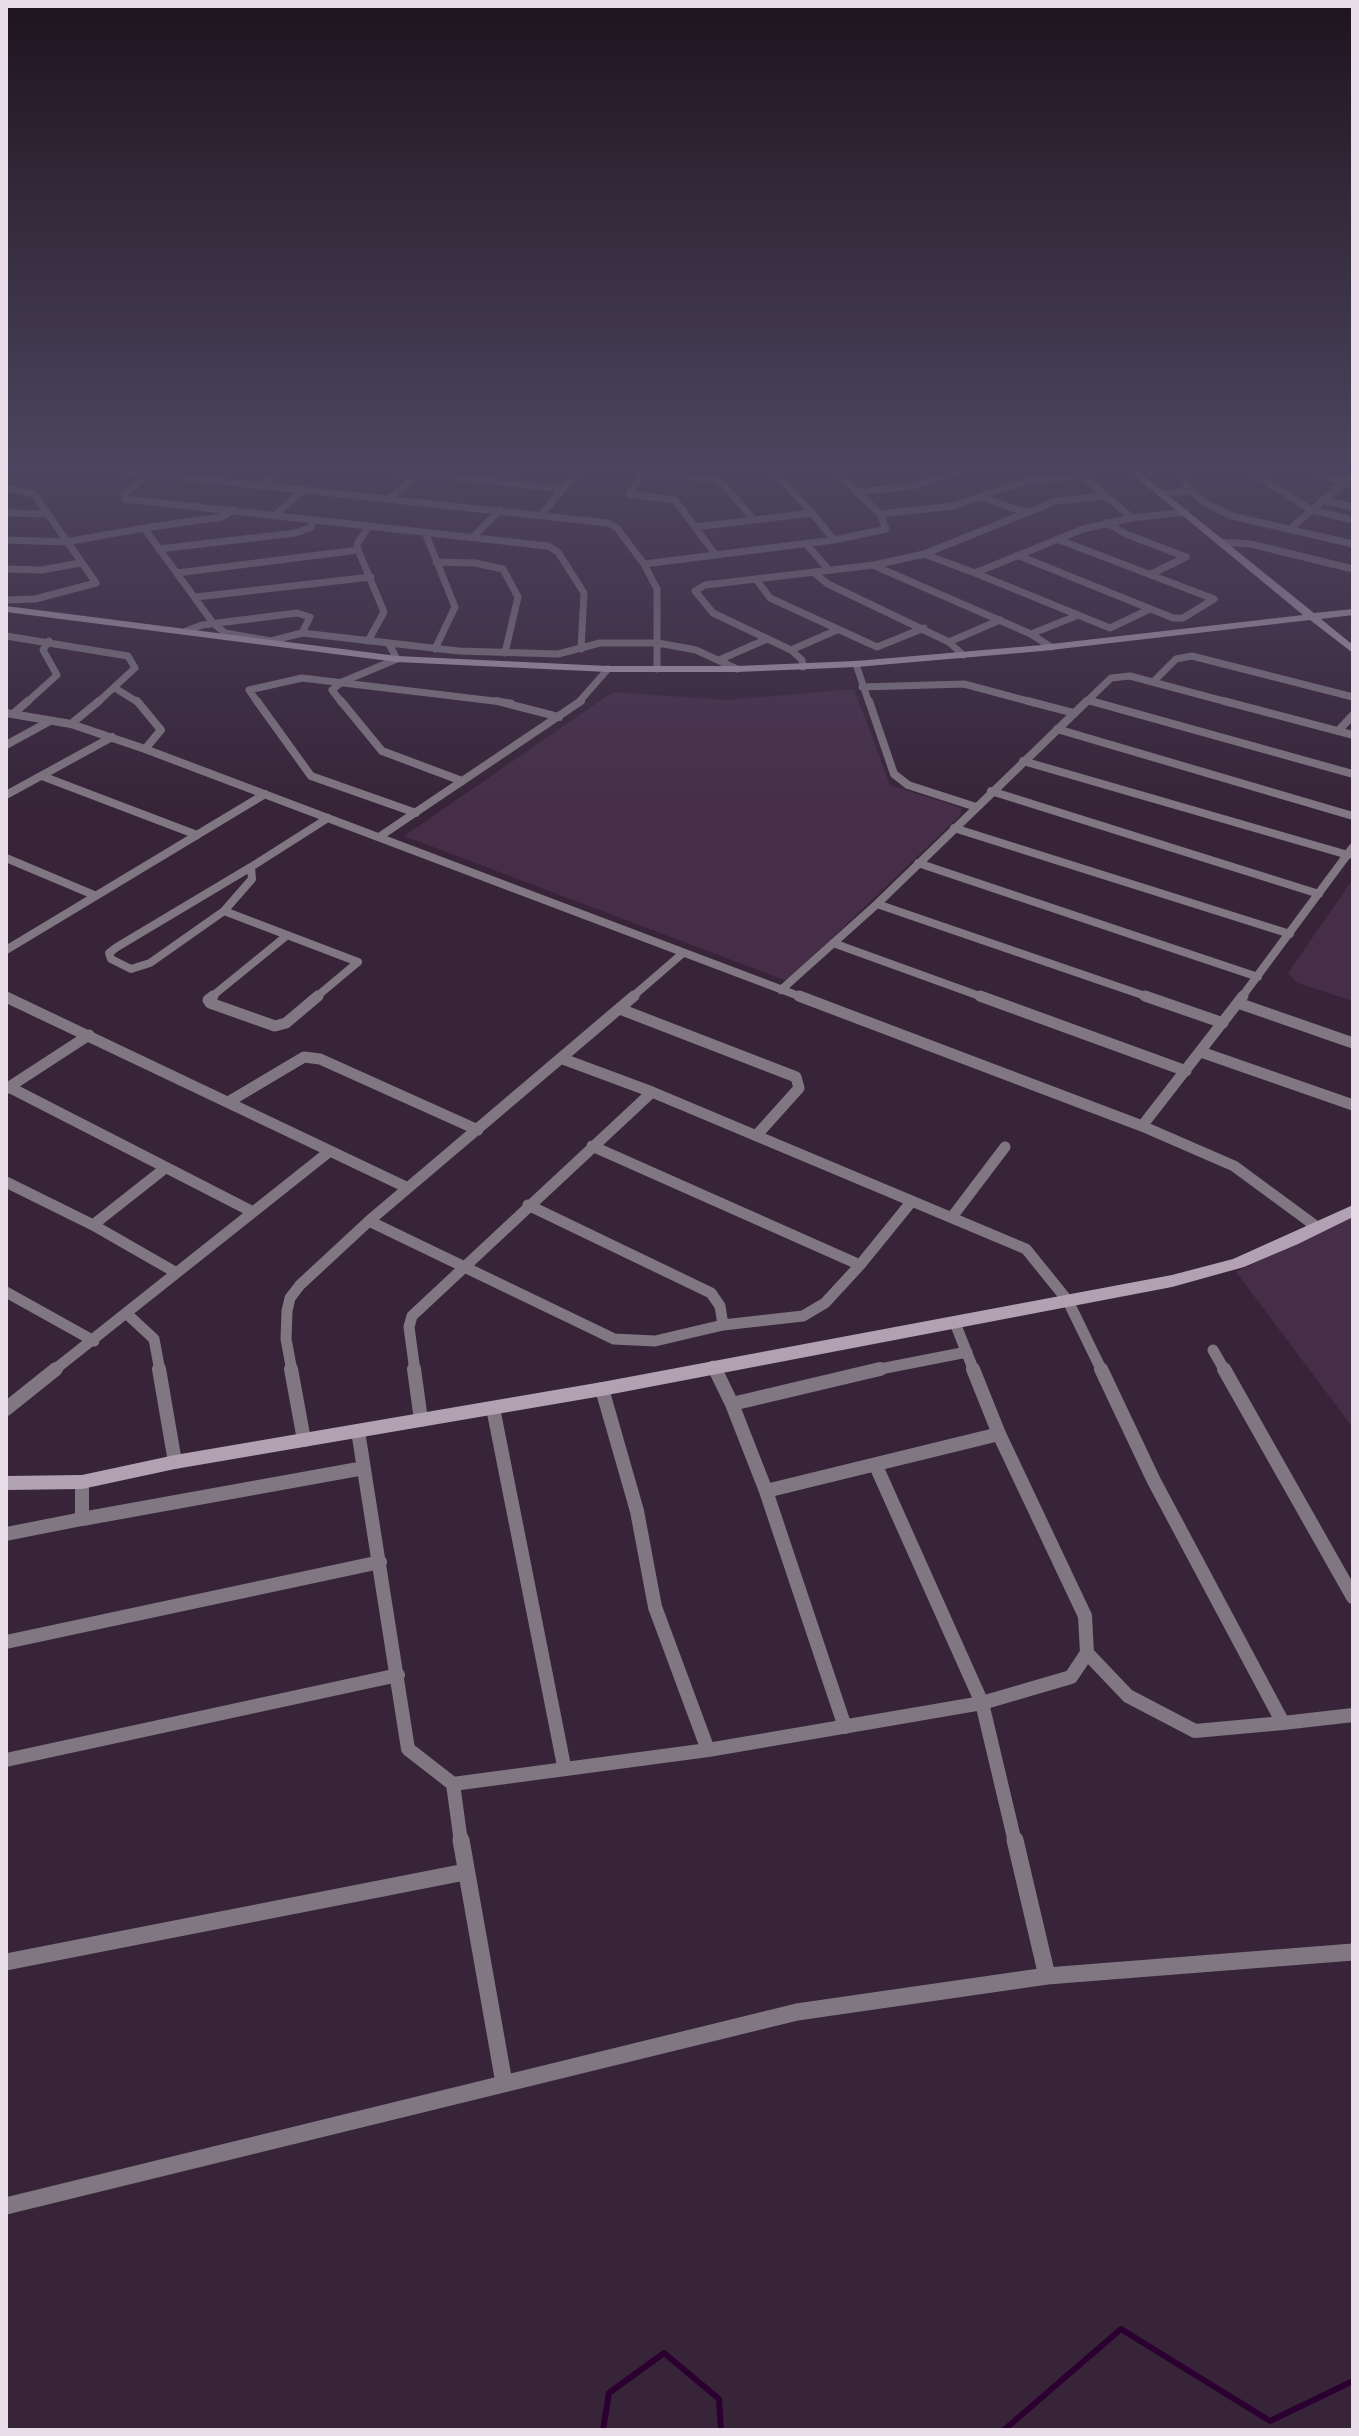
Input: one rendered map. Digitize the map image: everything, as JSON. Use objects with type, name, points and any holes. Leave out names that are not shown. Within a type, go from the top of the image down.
[{"type":"main road","points":[[1270,582],[1353,650]]},
{"type":"main road","points":[[6,609],[340,652],[608,669],[737,669],[856,664],[1051,647],[1353,612]]},
{"type":"main road","points":[[6,1483],[82,1482],[175,1462],[602,1389],[1068,1301],[1208,1272],[1261,1253],[1353,1210]]},
{"type":"street","points":[[6,600],[35,599],[95,582]]},
{"type":"street","points":[[184,582],[213,623],[225,633],[271,641],[302,633],[435,649],[558,654],[600,643],[658,643],[696,650],[737,669]]},
{"type":"street","points":[[196,597],[330,582]]},
{"type":"street","points":[[368,641],[384,612],[373,582]]},
{"type":"street","points":[[435,649],[455,607],[444,582]]},
{"type":"street","points":[[505,653],[518,597],[510,582]]},
{"type":"street","points":[[577,582],[584,593],[581,649]]},
{"type":"street","points":[[652,582],[659,599],[657,669]]},
{"type":"street","points":[[733,582],[705,585],[695,591],[713,613],[791,650],[802,660],[803,667]]},
{"type":"street","points":[[758,582],[770,598],[877,647],[924,628]]},
{"type":"street","points":[[825,582],[924,628],[949,642],[963,655]]},
{"type":"street","points":[[912,582],[1031,634],[1051,647]]},
{"type":"street","points":[[995,582],[1110,628],[1150,609]]},
{"type":"street","points":[[1083,582],[1178,619],[1214,599],[1170,582]]},
{"type":"street","points":[[186,631],[213,623],[297,613],[310,617],[302,633]]},
{"type":"street","points":[[1031,634],[1076,616]]},
{"type":"street","points":[[949,642],[1000,620]]},
{"type":"street","points":[[791,650],[837,630]]},
{"type":"street","points":[[6,636],[128,656],[135,668],[71,724]]},
{"type":"street","points":[[719,660],[767,639]]},
{"type":"street","points":[[10,714],[57,675],[43,650],[49,641]]},
{"type":"street","points":[[340,652],[357,641]]},
{"type":"street","points":[[389,644],[397,656]]},
{"type":"street","points":[[422,647],[413,654],[397,656],[342,682],[332,690],[382,751],[462,781]]},
{"type":"street","points":[[1153,682],[1176,659],[1192,656],[1353,697]]},
{"type":"street","points":[[856,664],[894,774],[908,785],[976,807]]},
{"type":"street","points":[[379,837],[559,717],[586,697],[608,669]]},
{"type":"street","points":[[781,990],[877,904],[991,791],[1117,675],[1353,735]]},
{"type":"street","points":[[416,813],[311,776],[248,692],[302,678],[508,702],[559,717]]},
{"type":"street","points":[[862,687],[964,684],[1074,713]]},
{"type":"street","points":[[115,688],[135,698],[161,730],[145,749]]},
{"type":"street","points":[[1088,700],[1353,774]]},
{"type":"street","points":[[10,714],[71,724],[145,749],[1142,1126],[1234,1166],[1317,1227]]},
{"type":"street","points":[[1338,731],[1353,715]]},
{"type":"street","points":[[6,745],[51,721]]},
{"type":"street","points":[[1057,729],[1353,816]]},
{"type":"street","points":[[6,795],[112,737]]},
{"type":"street","points":[[1023,761],[1350,851],[1258,977],[1142,1126]]},
{"type":"street","points":[[42,776],[197,835]]},
{"type":"street","points":[[991,791],[1319,894]]},
{"type":"street","points":[[6,950],[265,794]]},
{"type":"street","points":[[251,867],[252,879],[224,911],[150,963],[131,969],[111,959],[109,953],[117,947],[328,818]]},
{"type":"street","points":[[954,828],[1290,934]]},
{"type":"street","points":[[6,858],[94,895]]},
{"type":"street","points":[[918,863],[1258,977]]},
{"type":"street","points":[[877,904],[1223,1023]]},
{"type":"street","points":[[224,911],[285,937],[358,962],[286,1023],[275,1026],[210,1003],[208,1000],[285,937]]},
{"type":"street","points":[[833,943],[1186,1071]]},
{"type":"street","points":[[304,1440],[286,1339],[290,1298],[300,1285],[369,1221],[563,1059],[683,953]]},
{"type":"street","points":[[6,1009],[11,1000],[230,1101],[408,1188]]},
{"type":"street","points":[[1238,1003],[1353,1043]]},
{"type":"street","points":[[620,1009],[796,1077],[799,1088],[756,1136]]},
{"type":"street","points":[[89,1035],[8,1088],[251,1211]]},
{"type":"street","points":[[1201,1052],[1353,1105]]},
{"type":"street","points":[[230,1101],[304,1057],[320,1059],[478,1130]]},
{"type":"street","points":[[563,1059],[652,1092],[1026,1249],[1068,1301],[1154,1481],[1283,1723]]},
{"type":"street","points":[[421,1420],[409,1321],[462,1267],[652,1092]]},
{"type":"street","points":[[592,1146],[860,1265]]},
{"type":"street","points":[[952,1217],[1005,1147]]},
{"type":"street","points":[[6,1409],[330,1151]]},
{"type":"street","points":[[93,1225],[164,1169]]},
{"type":"street","points":[[6,1182],[93,1225],[175,1272]]},
{"type":"street","points":[[369,1221],[614,1339],[634,1342],[655,1341],[723,1325],[803,1316],[825,1303],[912,1201]]},
{"type":"street","points":[[528,1205],[711,1293],[720,1306],[723,1325]]},
{"type":"street","points":[[6,1292],[94,1341]]},
{"type":"street","points":[[126,1313],[154,1339],[175,1462]]},
{"type":"street","points":[[453,1784],[564,1766],[708,1750],[845,1727],[982,1703],[1071,1677],[1087,1653],[1085,1616],[999,1434],[955,1323]]},
{"type":"street","points":[[1213,1350],[1353,1597]]},
{"type":"street","points":[[732,1404],[826,1380],[967,1352]]},
{"type":"street","points":[[713,1366],[732,1404],[766,1491],[845,1727]]},
{"type":"street","points":[[602,1389],[637,1511],[655,1607],[708,1750]]},
{"type":"street","points":[[493,1408],[564,1766]]},
{"type":"street","points":[[358,1431],[408,1749],[453,1784],[465,1872],[504,2083]]},
{"type":"street","points":[[766,1491],[999,1434]]},
{"type":"street","points":[[876,1466],[982,1703],[1047,1976]]},
{"type":"street","points":[[6,1534],[364,1468]]},
{"type":"street","points":[[82,1482],[82,1519]]},
{"type":"street","points":[[6,1642],[380,1562]]},
{"type":"street","points":[[1087,1653],[1128,1696],[1195,1731],[1353,1715]]},
{"type":"street","points":[[6,1760],[398,1675]]},
{"type":"street","points":[[6,1962],[465,1872]]},
{"type":"street","points":[[6,2206],[797,2012],[1047,1976],[1353,1952]]},
{"type":"shaded area","points":[[854,689],[890,785],[962,808],[960,816],[787,981],[404,836],[613,692],[726,700]]},
{"type":"shaded area","points":[[1353,879],[1353,1001],[1297,983],[1288,973]]},
{"type":"shaded area","points":[[1353,1216],[1353,1428],[1236,1272]]},
{"type":"waterway","points":[[1004,2430],[1121,2329],[1270,2421],[1353,2381]]},
{"type":"waterway","points":[[603,2430],[609,2393],[664,2353],[719,2399],[721,2430]]}]
